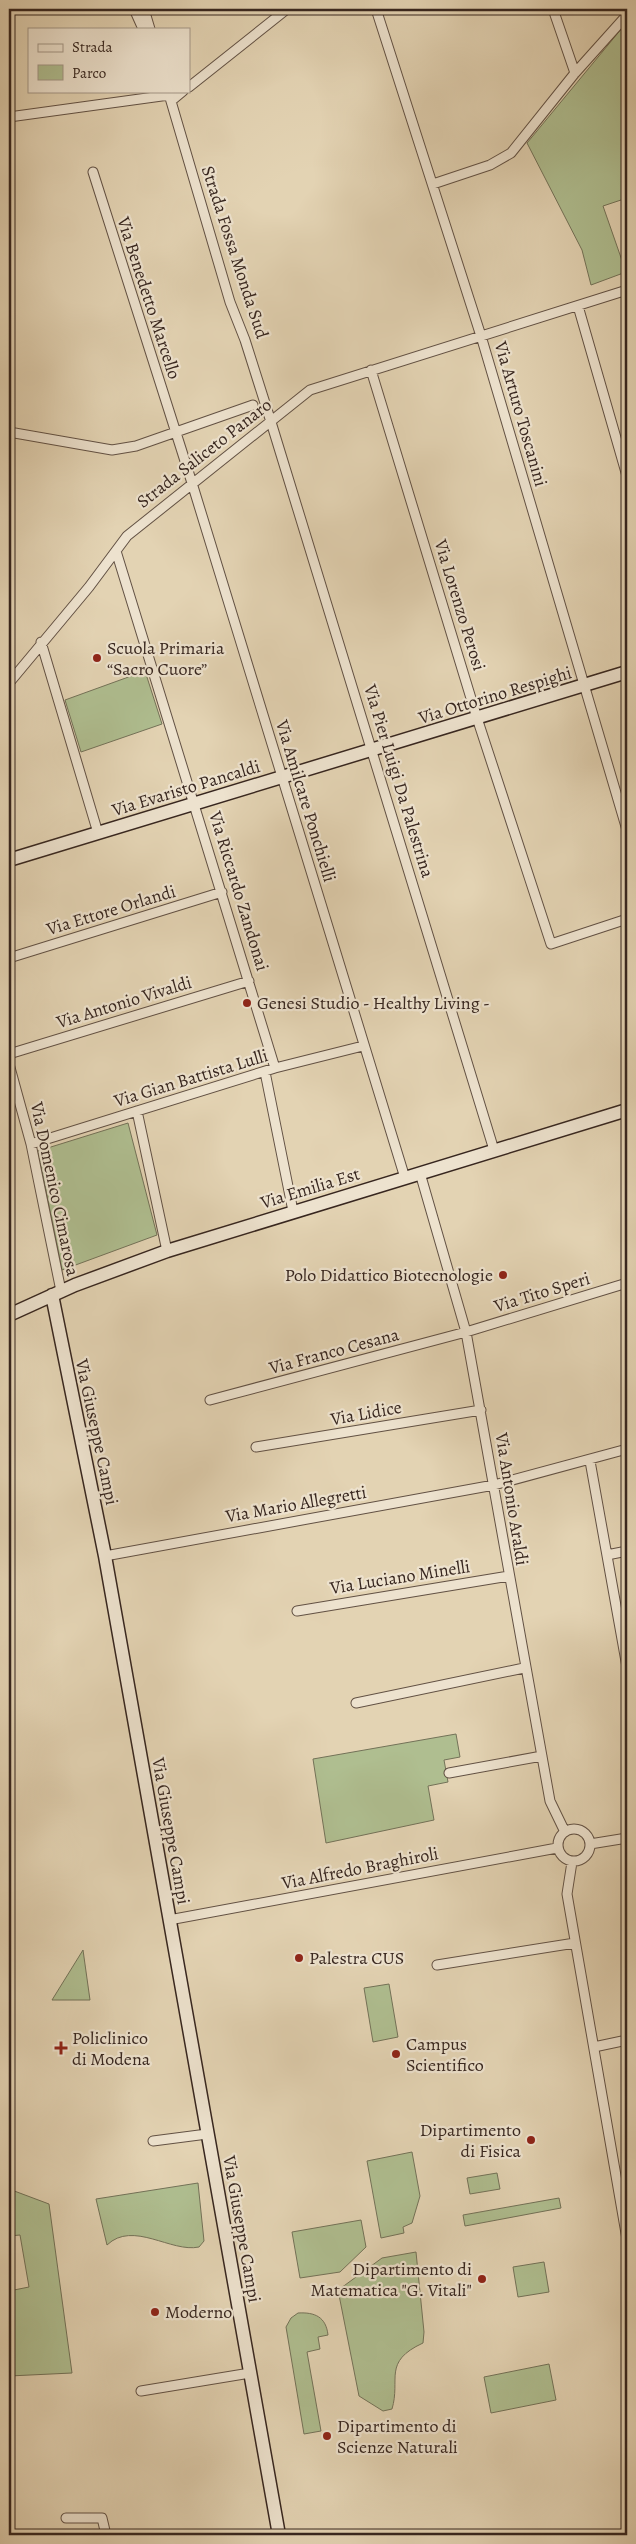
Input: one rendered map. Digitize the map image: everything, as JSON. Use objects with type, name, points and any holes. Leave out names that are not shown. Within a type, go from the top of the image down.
[{"type":"street","points":[[134,9],[142,28]]},
{"type":"street","points":[[190,86],[287,9]]},
{"type":"street","name":"Via Arturo Toscanini","points":[[376,9],[481,336],[627,830]]},
{"type":"street","points":[[553,9],[575,73]]},
{"type":"street","points":[[145,10],[150,28]]},
{"type":"street","points":[[433,184],[490,165],[511,153],[575,73],[627,15]]},
{"type":"street","points":[[9,117],[170,96]]},
{"type":"street","name":"Strada Fossa Monda Sud","points":[[170,96],[230,302],[245,340],[271,422]]},
{"type":"street","name":"Via Benedetto Marcello","points":[[92,172],[176,433]]},
{"type":"street","name":"Strada Saliceto Panaro","points":[[9,683],[140,524],[310,390],[627,290]]},
{"type":"street","points":[[578,306],[627,476]]},
{"type":"street","name":"Via Lorenzo Perosi","points":[[371,370],[477,718],[551,944],[627,919]]},
{"type":"street","points":[[9,432],[112,450],[136,446],[253,405]]},
{"type":"street","name":"Via Pier Luigi Da Palestrina","points":[[271,422],[494,1150]]},
{"type":"street","name":"Via Amilcare Ponchielli","points":[[176,433],[405,1178]]},
{"type":"street","name":"Via Riccardo Zandonai","points":[[116,551],[275,1068]]},
{"type":"street","points":[[41,642],[98,833]]},
{"type":"street","name":"Via Ottorino Respighi","points":[[373,750],[627,672]]},
{"type":"street","name":"Via Evaristo Pancaldi","points":[[9,860],[373,750]]},
{"type":"street","name":"Via Ettore Orlandi","points":[[9,958],[222,892]]},
{"type":"street","name":"Via Antonio Vivaldi","points":[[9,1054],[249,981]]},
{"type":"street","name":"Via Gian Battista Lulli","points":[[31,1144],[275,1068],[363,1046]]},
{"type":"street","name":"Via Domenico Cimarosa","points":[[9,1064],[31,1144],[56,1293]]},
{"type":"street","points":[[265,1072],[293,1211]]},
{"type":"street","name":"Via Emilia Est","points":[[9,1315],[56,1293],[167,1251],[627,1110]]},
{"type":"street","points":[[137,1111],[167,1251]]},
{"type":"street","name":"Via Antonio Araldi","points":[[420,1174],[466,1332],[494,1484],[524,1668],[551,1805],[565,1832]]},
{"type":"street","name":"Via Tito Speri","points":[[466,1332],[627,1283]]},
{"type":"street","name":"Via Giuseppe Campi","points":[[56,1293],[105,1556],[168,1920],[279,2535]]},
{"type":"street","name":"Via Franco Cesana","points":[[210,1400],[466,1332]]},
{"type":"street","name":"Via Lidice","points":[[256,1447],[481,1410]]},
{"type":"street","name":"Via Mario Allegretti","points":[[105,1556],[494,1484],[590,1461],[627,1449]]},
{"type":"street","points":[[590,1461],[627,1667]]},
{"type":"street","points":[[607,1555],[627,1551]]},
{"type":"street","name":"Via Luciano Minelli","points":[[297,1611],[509,1576]]},
{"type":"street","points":[[356,1703],[524,1668]]},
{"type":"street","points":[[449,1773],[542,1756]]},
{"type":"street","points":[[574,1829],[583,1832],[590,1844],[585,1858],[572,1862],[564,1859],[558,1848],[560,1836],[574,1829]]},
{"type":"street","points":[[590,1844],[627,1838]]},
{"type":"street","name":"Via Alfredo Braghiroli","points":[[168,1920],[558,1848]]},
{"type":"street","points":[[572,1862],[567,1894],[627,2239]]},
{"type":"street","points":[[437,1965],[575,1943]]},
{"type":"street","points":[[594,2047],[627,2040]]},
{"type":"street","points":[[153,2141],[207,2134]]},
{"type":"street","points":[[140,2390],[250,2373]]},
{"type":"street","points":[[66,2518],[102,2518],[106,2535]]},
{"type":"green space","points":[[627,22],[627,198],[603,206],[626,272],[591,285],[582,250],[527,143]]},
{"type":"green space","points":[[145,671],[162,724],[81,752],[65,700]]},
{"type":"green space","points":[[128,1123],[157,1235],[62,1270],[38,1151]]},
{"type":"green space","points":[[456,1734],[460,1757],[444,1760],[448,1782],[428,1786],[434,1820],[326,1843],[313,1759]]},
{"type":"green space","points":[[83,1950],[90,2000],[52,2000]]},
{"type":"green space","points":[[389,1984],[398,2037],[373,2042],[364,1988]]},
{"type":"green space","points":[[412,2152],[420,2196],[412,2223],[403,2227],[404,2233],[381,2238],[367,2161]]},
{"type":"green space","points":[[497,2173],[500,2189],[470,2194],[467,2178]]},
{"type":"green space","points":[[198,2183],[204,2241],[199,2247],[176,2246],[140,2236],[117,2238],[107,2245],[96,2199]]},
{"type":"green space","points":[[9,2189],[49,2204],[72,2373],[9,2376],[9,2291],[29,2287],[20,2235],[9,2236]]},
{"type":"green space","points":[[559,2198],[561,2208],[465,2226],[463,2215]]},
{"type":"green space","points":[[361,2220],[366,2247],[340,2272],[300,2278],[292,2232]]},
{"type":"green space","points":[[416,2252],[424,2332],[423,2343],[402,2357],[396,2372],[392,2409],[383,2411],[359,2396],[339,2295],[341,2288],[382,2258]]},
{"type":"green space","points":[[544,2262],[549,2292],[518,2297],[513,2267]]},
{"type":"green space","points":[[298,2313],[310,2313],[319,2317],[325,2324],[328,2335],[318,2337],[320,2349],[307,2352],[321,2431],[304,2434],[286,2327],[291,2318]]},
{"type":"green space","points":[[549,2364],[556,2400],[491,2413],[484,2377]]},
{"type":"place","name":"Scuola Primaria “Sacro Cuore”","points":[[97,658]]},
{"type":"place","name":"Genesi Studio - Healthy Living -","points":[[247,1003]]},
{"type":"place","name":"Polo Didattico Biotecnologie","points":[[503,1275]]},
{"type":"place","name":"Palestra CUS","points":[[299,1958]]},
{"type":"place","name":"Policlinico di Modena","points":[[61,2048]]},
{"type":"place","name":"Campus Scientifico","points":[[396,2054]]},
{"type":"place","name":"Dipartimento di Fisica","points":[[531,2140]]},
{"type":"place","name":"Dipartimento di Matematica \"G. Vitali\"","points":[[482,2279]]},
{"type":"place","name":"Moderno","points":[[155,2312]]},
{"type":"place","name":"Dipartimento di Scienze Naturali","points":[[327,2436]]}]
